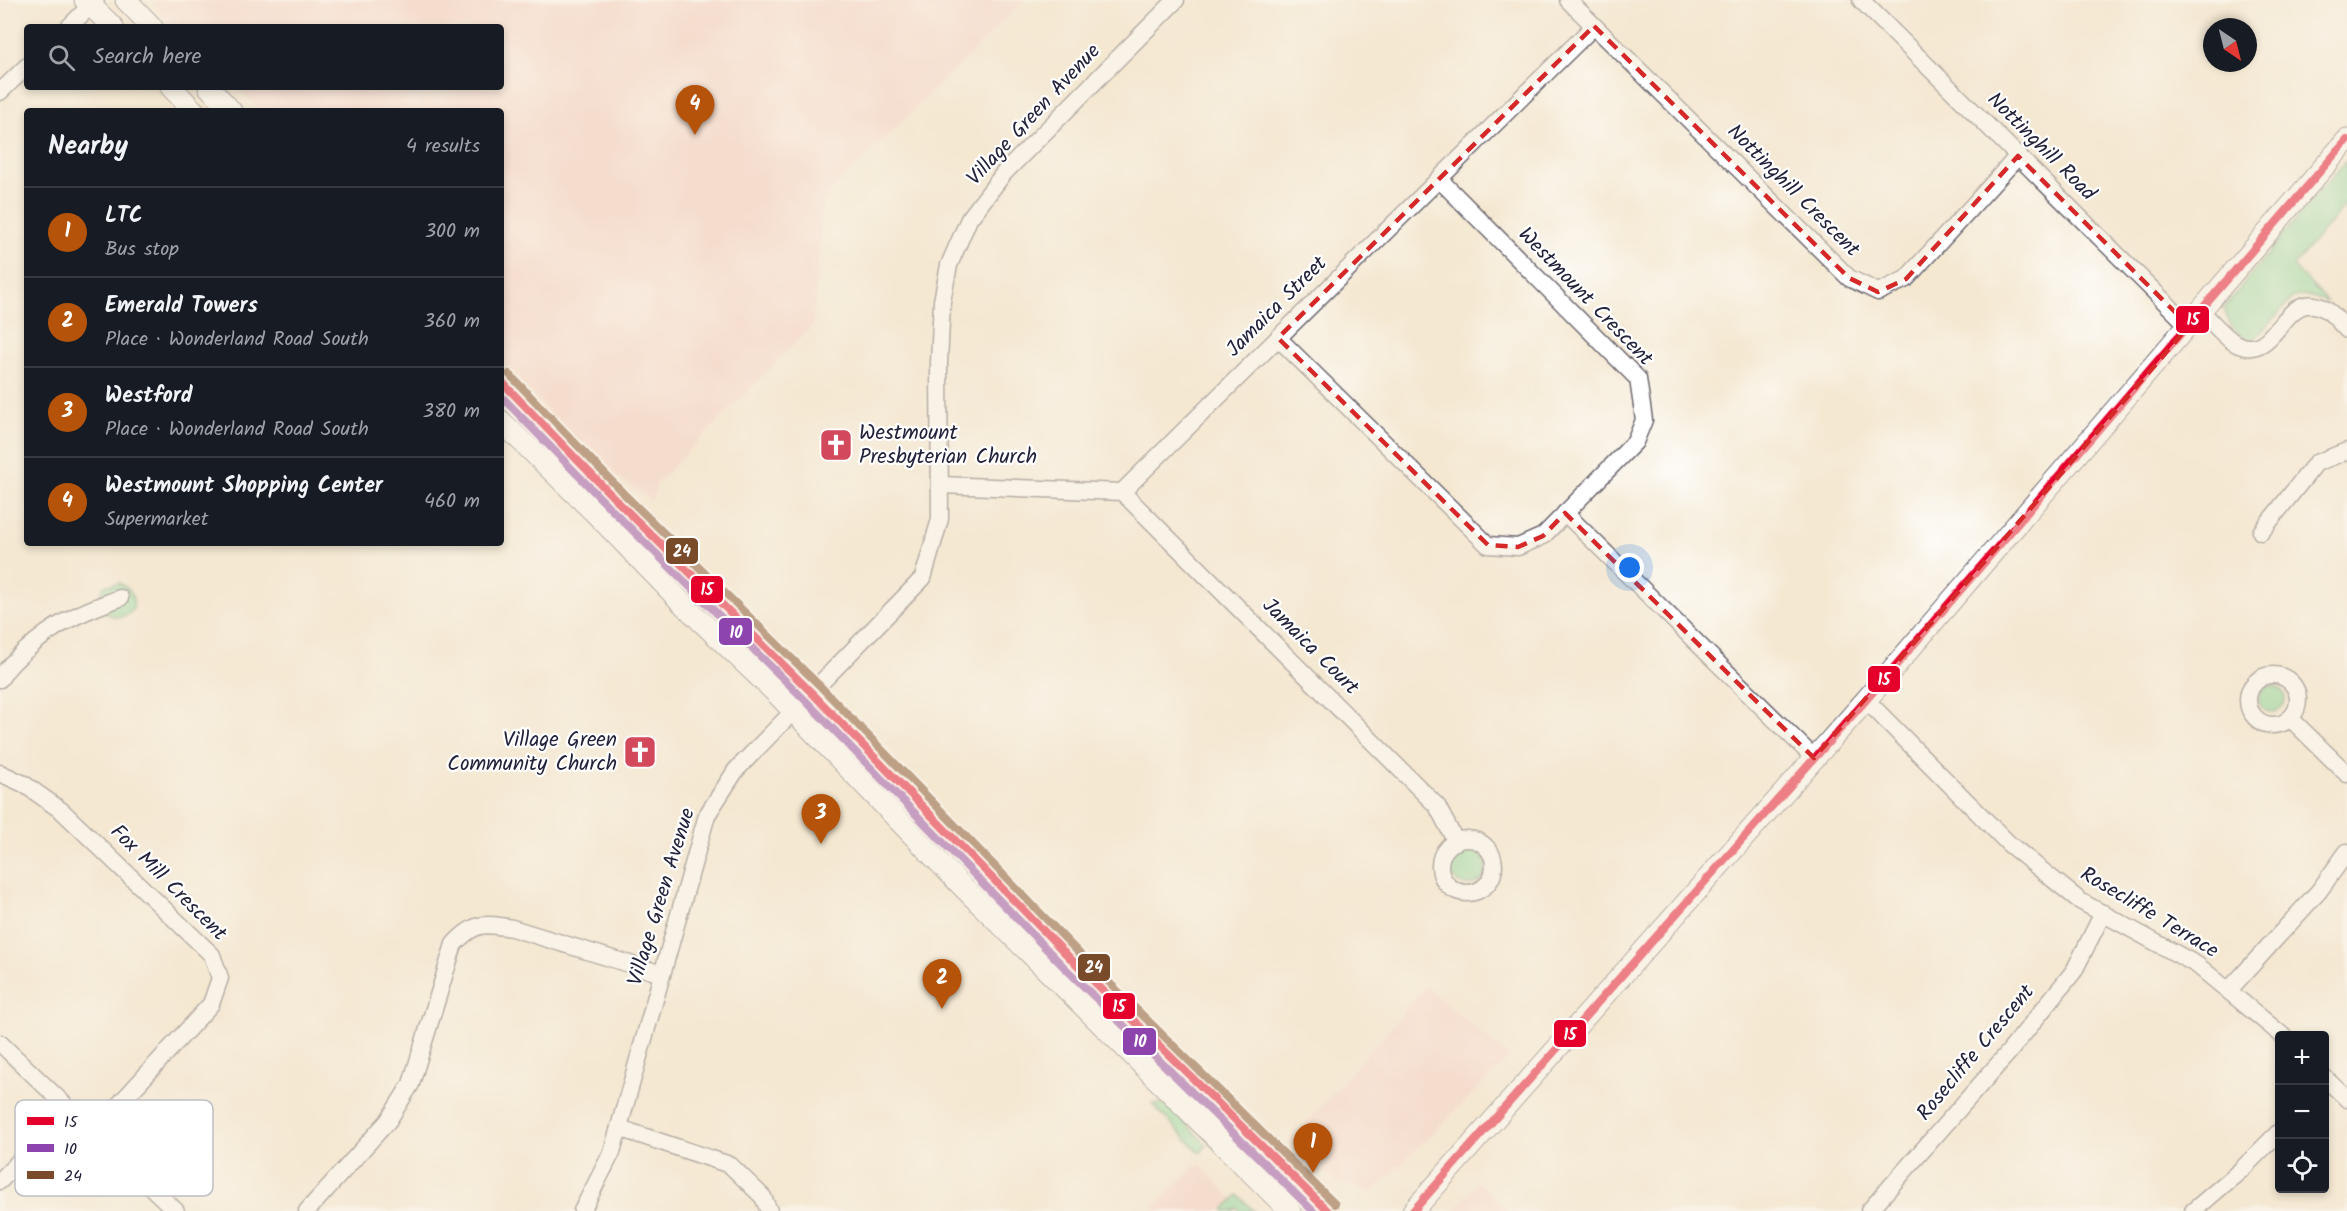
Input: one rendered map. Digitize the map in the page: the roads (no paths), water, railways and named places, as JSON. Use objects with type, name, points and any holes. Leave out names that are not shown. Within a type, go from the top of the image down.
[{"type":"main road","points":[[126,0],[149,24]]},
{"type":"main road","points":[[90,2],[110,24]]},
{"type":"main road","points":[[174,90],[191,108]]},
{"type":"main road","points":[[212,90],[228,108]]},
{"type":"main road","points":[[1413,1211],[1866,700],[2347,140]]},
{"type":"main road","points":[[504,384],[625,509],[812,693],[1062,951],[1328,1211]]},
{"type":"main road","points":[[504,424],[793,711],[959,883],[1290,1211]]},
{"type":"street","name":"Village Green Avenue","points":[[582,1211],[612,1152],[707,815],[736,770],[923,578],[940,519],[939,363],[942,302],[949,265],[969,219],[1004,173],[1176,0]]},
{"type":"street","name":"Nottinghill Crescent","points":[[1568,0],[1849,278],[1878,292],[1906,279],[2018,156]]},
{"type":"street","name":"Nottinghill Road","points":[[1861,0],[2018,156],[2195,318],[2237,345],[2253,348],[2267,341],[2295,308],[2312,304],[2328,311],[2347,330]]},
{"type":"street","points":[[72,24],[90,2]]},
{"type":"street","name":"Jamaica Street","points":[[1122,492],[1594,26]]},
{"type":"street","points":[[0,92],[24,69]]},
{"type":"street","name":"Westmount Crescent","points":[[1278,339],[1488,545],[1518,547],[1543,536],[1635,442],[1644,420],[1638,379],[1439,179]]},
{"type":"street","points":[[2261,532],[2316,463],[2347,451]]},
{"type":"street","points":[[940,485],[1122,492]]},
{"type":"street","name":"Jamaica Court","points":[[1122,492],[1437,806],[1456,842]]},
{"type":"street","points":[[1565,513],[1814,758]]},
{"type":"street","points":[[0,679],[6,668],[46,632],[85,610],[120,598]]},
{"type":"street","name":"Rosecliffe Terrace","points":[[1866,700],[2009,844],[2080,901],[2198,965],[2278,1031]]},
{"type":"street","points":[[2290,718],[2347,774]]},
{"type":"street","name":"Fox Mill Crescent","points":[[0,773],[24,784],[62,811],[212,955],[220,978],[211,1004],[123,1100]]},
{"type":"street","points":[[2229,990],[2319,891],[2347,852]]},
{"type":"street","name":"Rosecliffe Crescent","points":[[1869,1211],[2009,1052],[2067,980],[2074,971],[2103,913]]},
{"type":"street","points":[[307,1211],[388,1121],[411,1084],[454,944],[468,930],[488,924],[512,928],[662,974]]},
{"type":"street","points":[[0,1043],[60,1100]]},
{"type":"street","points":[[2329,1084],[2347,1099]]},
{"type":"street","points":[[619,1128],[730,1165],[763,1197],[769,1211]]},
{"type":"street","points":[[2193,1211],[2241,1170],[2275,1136]]},
{"type":"street","points":[[0,1181],[15,1165]]},
{"type":"street","points":[[160,1196],[176,1211]]},
{"type":"place","name":"Westmount Shopping Center","points":[[695,135]]},
{"type":"place","name":"Westmount Presbyterian Church","points":[[836,445]]},
{"type":"place","name":"Village Green Community Church","points":[[640,752]]},
{"type":"place","name":"Westford","points":[[821,844]]},
{"type":"place","name":"Emerald Towers","points":[[942,1009]]},
{"type":"place","name":"LTC","points":[[1313,1173]]}]
